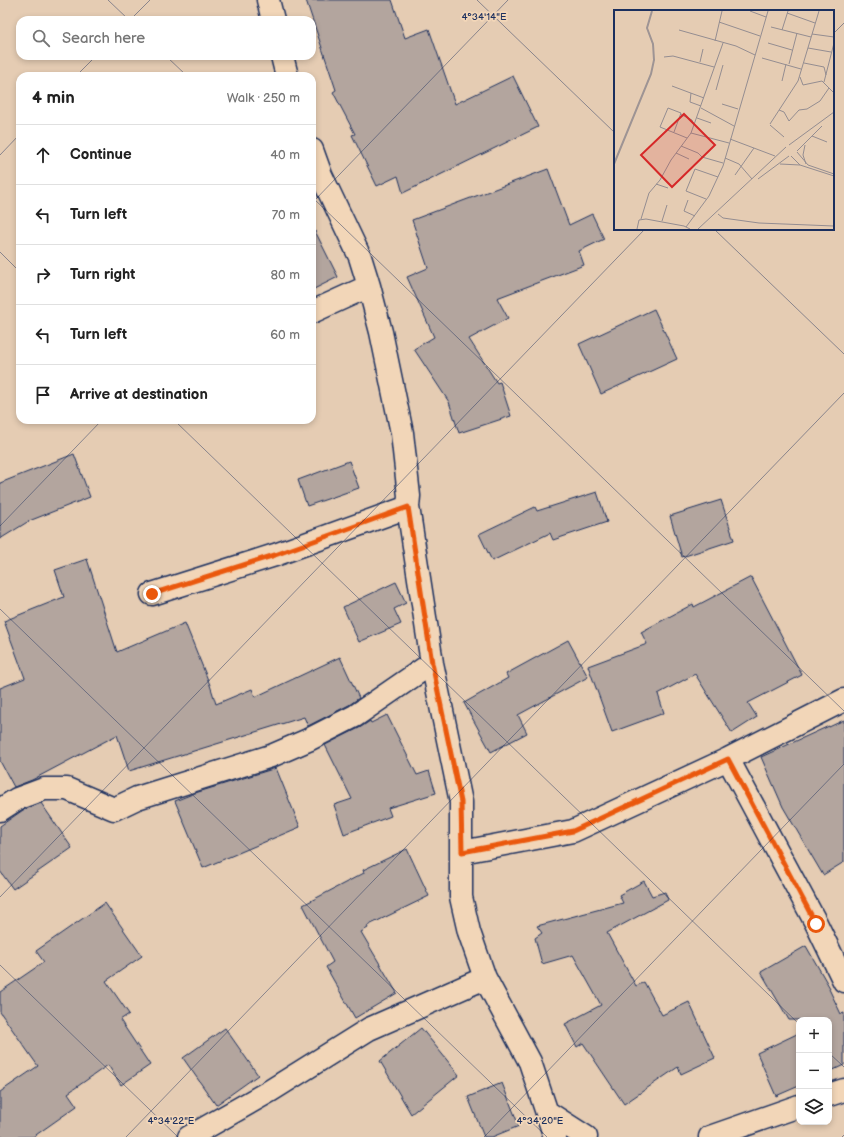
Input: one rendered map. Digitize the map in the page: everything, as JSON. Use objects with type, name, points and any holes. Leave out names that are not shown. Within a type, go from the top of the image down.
[{"type":"street","points":[[268,0],[272,16]]},
{"type":"street","points":[[283,60],[286,72]]},
{"type":"street","points":[[316,161],[321,175],[360,257],[381,332],[402,433],[409,496],[408,507],[432,663],[461,802],[461,897],[469,932],[485,978],[530,1062],[555,1137]]},
{"type":"street","points":[[316,310],[369,286]]},
{"type":"street","points":[[152,594],[275,555],[408,507]]},
{"type":"street","points":[[0,810],[17,799],[44,789],[67,789],[114,809],[137,798],[271,756],[308,740],[355,716],[432,663]]},
{"type":"street","points":[[462,852],[573,831],[728,759],[844,700]]},
{"type":"street","points":[[728,759],[816,924],[844,981]]},
{"type":"street","points":[[189,1137],[270,1091],[369,1029],[485,978]]},
{"type":"street","points":[[832,1095],[844,1090]]},
{"type":"street","points":[[710,1137],[796,1107]]},
{"type":"street","points":[[547,1112],[586,1137]]},
{"type":"building","points":[[306,0],[392,0],[405,38],[429,29],[455,104],[513,76],[538,127],[403,193],[398,176],[377,186],[352,135],[355,134],[333,92],[336,90],[316,30],[316,16],[311,16]]},
{"type":"building","points":[[548,169],[569,225],[592,214],[604,239],[579,251],[584,265],[497,298],[508,318],[469,339],[497,383],[500,382],[511,416],[459,433],[449,402],[414,349],[434,337],[407,277],[428,268],[412,220]]},
{"type":"building","points":[[316,233],[338,277],[316,288]]},
{"type":"building","points":[[654,309],[677,359],[601,394],[579,344]]},
{"type":"building","points":[[74,454],[90,497],[29,521],[0,539],[0,483]]},
{"type":"building","points":[[349,461],[359,488],[307,506],[298,480]]},
{"type":"building","points":[[597,492],[607,522],[553,540],[550,533],[492,561],[479,534],[535,507],[537,511]]},
{"type":"building","points":[[721,500],[734,540],[682,557],[670,516]]},
{"type":"building","points":[[87,559],[117,652],[185,623],[216,704],[252,689],[255,697],[340,657],[359,698],[349,705],[308,726],[304,717],[129,771],[117,735],[32,780],[14,787],[0,761],[0,688],[25,678],[4,621],[64,597],[55,570]]},
{"type":"building","points":[[751,577],[802,675],[748,703],[757,717],[732,733],[695,674],[658,694],[664,713],[612,732],[588,666],[647,644],[641,632],[693,604],[694,607]]},
{"type":"building","points":[[396,582],[406,603],[394,609],[401,624],[359,642],[343,607]]},
{"type":"building","points":[[568,640],[588,677],[518,715],[527,733],[491,752],[464,703],[508,678],[506,674]]},
{"type":"building","points":[[387,715],[417,775],[429,771],[436,793],[388,808],[391,816],[344,834],[334,805],[352,799],[325,745],[370,721],[371,723]]},
{"type":"building","points":[[844,720],[844,862],[823,875],[783,807],[761,757]]},
{"type":"building","points":[[276,768],[300,827],[203,868],[175,801],[195,793]]},
{"type":"building","points":[[41,803],[72,848],[13,889],[0,871],[0,826],[23,810]]},
{"type":"building","points":[[407,849],[429,896],[367,926],[368,928],[361,932],[397,993],[355,1018],[326,967],[333,962],[303,905],[364,873],[363,870]]},
{"type":"building","points":[[644,881],[652,896],[665,892],[668,900],[607,933],[636,986],[644,982],[662,1015],[689,1002],[715,1058],[681,1074],[678,1067],[624,1104],[583,1043],[577,1047],[565,1024],[601,1005],[573,955],[542,964],[535,938],[542,933],[537,926],[623,903],[619,895]]},
{"type":"building","points":[[105,903],[142,956],[106,981],[129,1014],[120,1020],[150,1065],[121,1085],[108,1065],[68,1093],[77,1106],[33,1137],[0,1137],[0,1092],[38,1066],[0,1012],[0,992],[44,962],[36,951]]},
{"type":"building","points":[[806,946],[830,988],[829,989],[841,1014],[844,1013],[844,1065],[832,1071],[832,1017],[796,1017],[796,1020],[789,1020],[761,972]]},
{"type":"building","points":[[225,1028],[258,1075],[216,1105],[183,1058]]},
{"type":"building","points":[[421,1028],[459,1075],[411,1114],[380,1061]]},
{"type":"building","points":[[796,1034],[796,1087],[776,1096],[757,1053]]},
{"type":"building","points":[[502,1083],[519,1126],[492,1137],[484,1137],[468,1097]]},
{"type":"route","points":[[152,594],[275,555],[408,507],[432,663],[461,802],[462,852],[573,831],[728,759],[816,924]]}]
